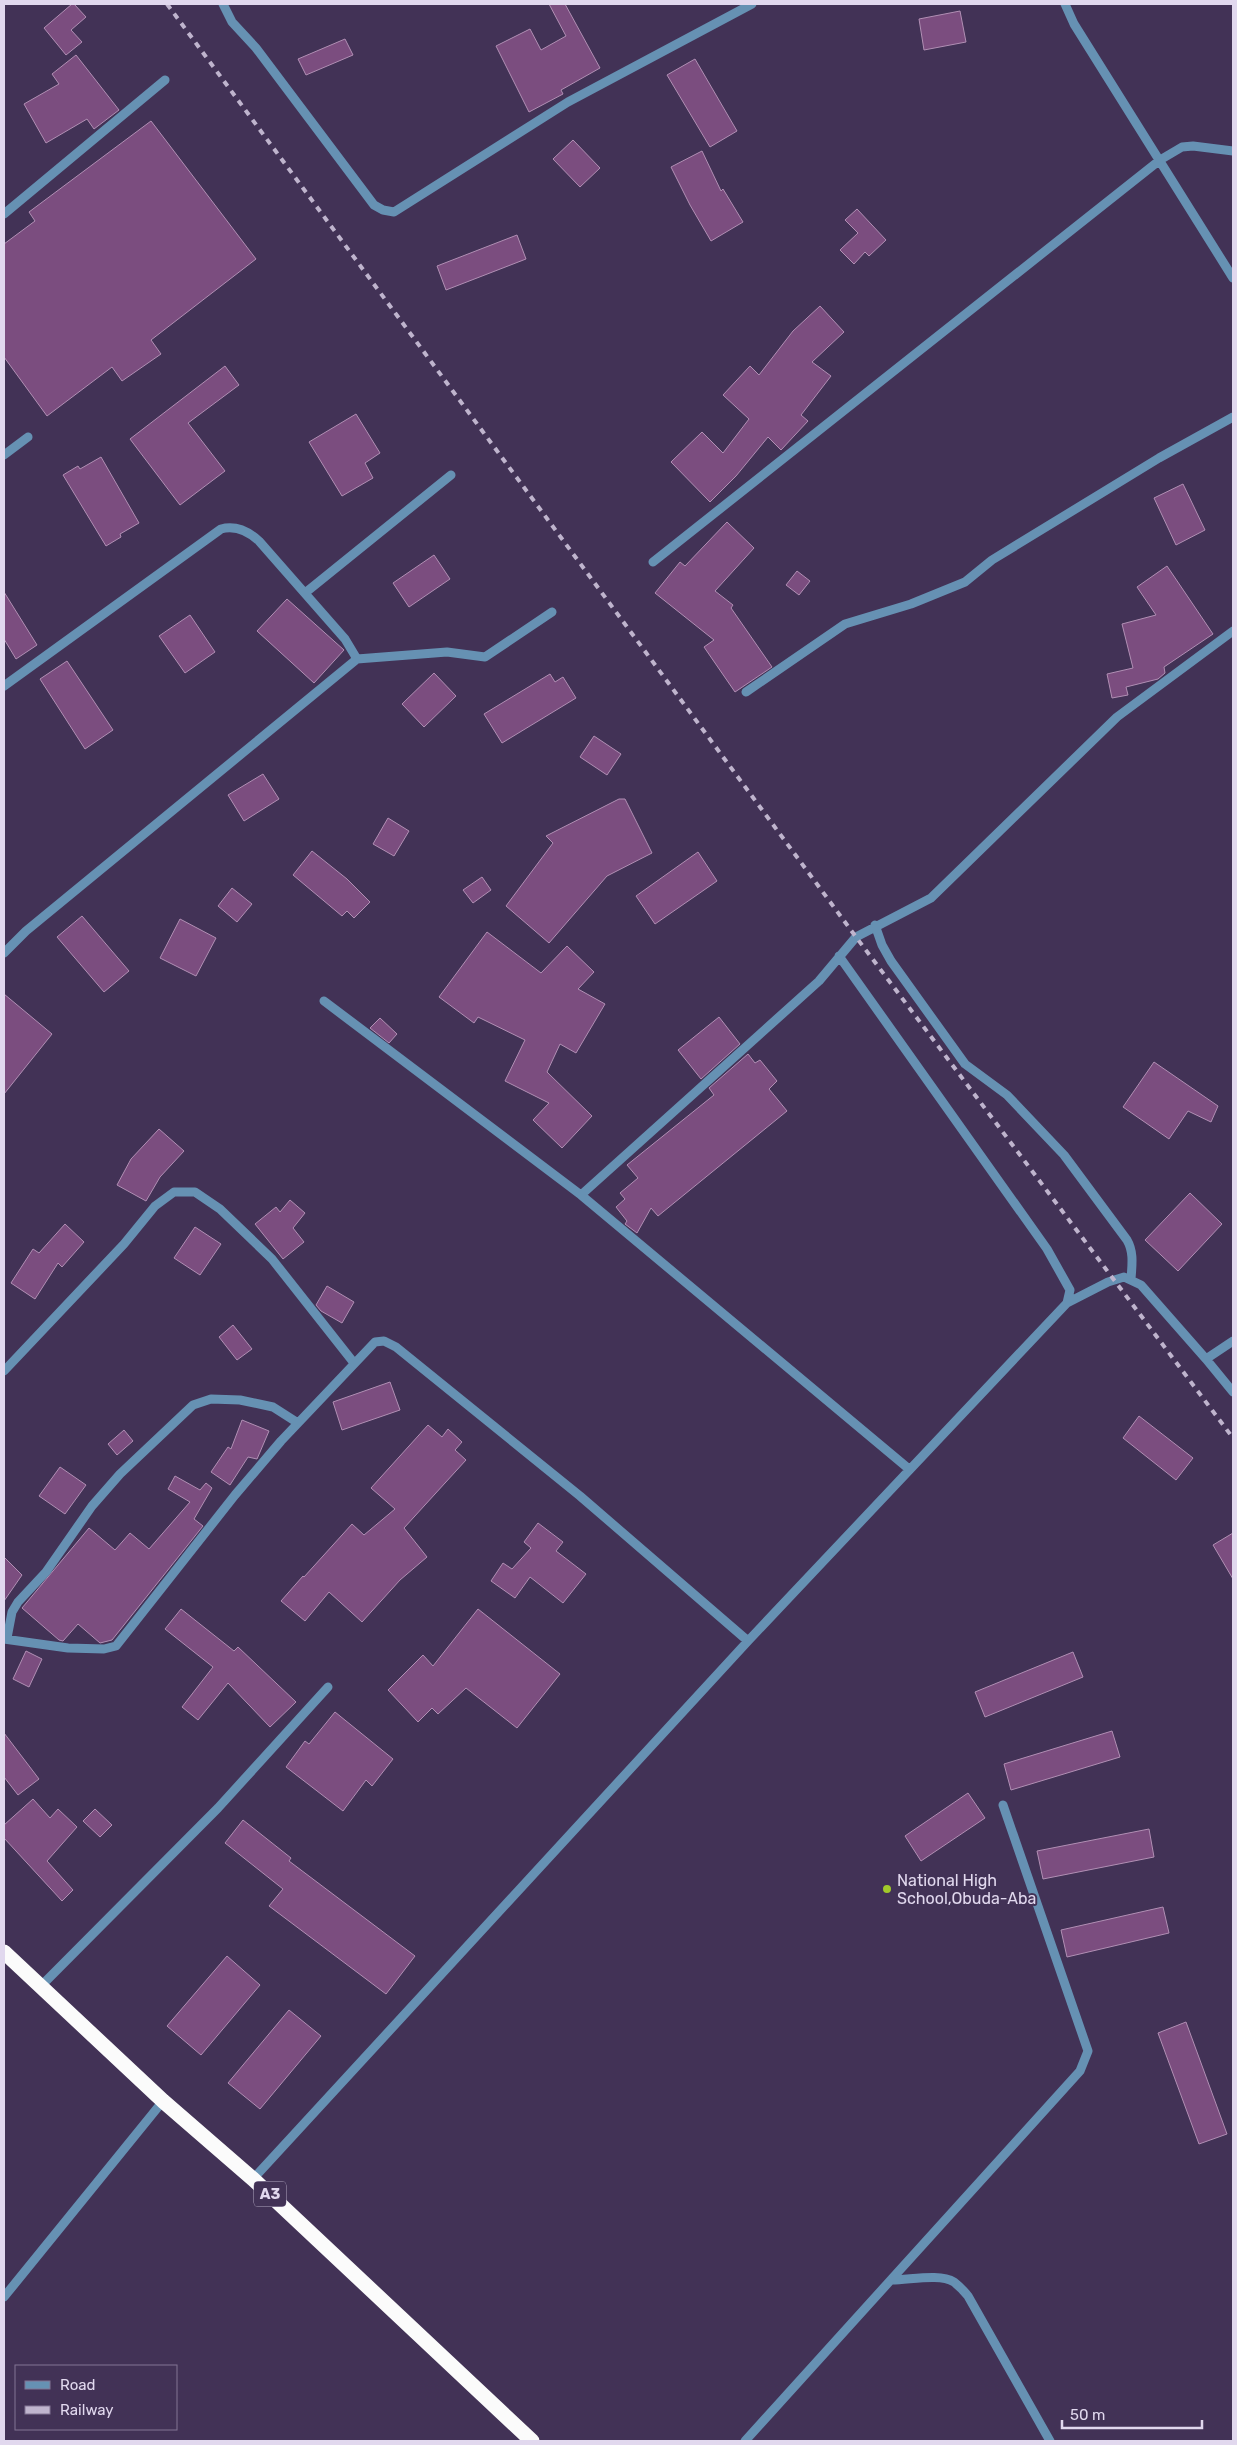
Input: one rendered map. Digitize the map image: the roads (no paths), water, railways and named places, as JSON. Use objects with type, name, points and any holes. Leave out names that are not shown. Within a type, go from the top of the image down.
[{"type":"highway","name":"A3","points":[[4,1952],[42,1985],[163,2101],[253,2179],[532,2441]]},
{"type":"street","points":[[223,4],[232,22],[256,48],[374,204],[383,210],[394,212],[568,102],[752,4]]},
{"type":"street","points":[[1065,4],[1074,24],[1233,278]]},
{"type":"street","points":[[4,214],[165,80]]},
{"type":"street","points":[[653,562],[1160,160],[1182,147],[1193,146],[1233,151]]},
{"type":"street","points":[[746,692],[845,624],[911,604],[965,582],[992,560],[1159,458],[1233,417]]},
{"type":"street","points":[[4,455],[28,437]]},
{"type":"street","points":[[305,593],[451,475]]},
{"type":"street","points":[[4,686],[221,529],[230,527],[250,533],[345,639],[357,659]]},
{"type":"street","points":[[4,953],[33,925],[357,659],[447,652],[485,658],[552,612]]},
{"type":"street","points":[[581,1195],[819,981],[856,936],[921,905],[931,898],[1117,718],[1233,631]]},
{"type":"street","points":[[876,925],[882,945],[891,961],[965,1064],[1007,1095],[1064,1156],[1127,1240],[1131,1247],[1131,1279]]},
{"type":"street","points":[[839,956],[1047,1249],[1070,1290],[1067,1303]]},
{"type":"street","points":[[324,1001],[581,1195],[909,1469]]},
{"type":"street","points":[[4,1371],[124,1244],[155,1206],[174,1192],[195,1192],[220,1208],[272,1259],[354,1363]]},
{"type":"street","points":[[253,2179],[748,1641],[1067,1303],[1108,1282],[1124,1277],[1131,1279],[1141,1285],[1233,1392]]},
{"type":"street","points":[[298,1423],[274,1407],[240,1400],[211,1399],[193,1405],[120,1474],[92,1506],[46,1572],[18,1602],[12,1612],[6,1639],[68,1648],[104,1649],[116,1646],[235,1495],[298,1423],[376,1342],[384,1341],[396,1347],[580,1496],[748,1641]]},
{"type":"street","points":[[1206,1359],[1233,1341]]},
{"type":"street","points":[[42,1985],[218,1808],[328,1687]]},
{"type":"street","points":[[745,2441],[1080,2071],[1088,2051],[1004,1805]]},
{"type":"street","points":[[4,2297],[163,2101]]},
{"type":"street","points":[[892,2280],[914,2280],[939,2276],[954,2282],[968,2296],[1050,2441]]},
{"type":"railway","points":[[167,4],[856,937],[1233,1438]]},
{"type":"place","name":"National High School,Obuda-Aba","points":[[887,1889]]}]
